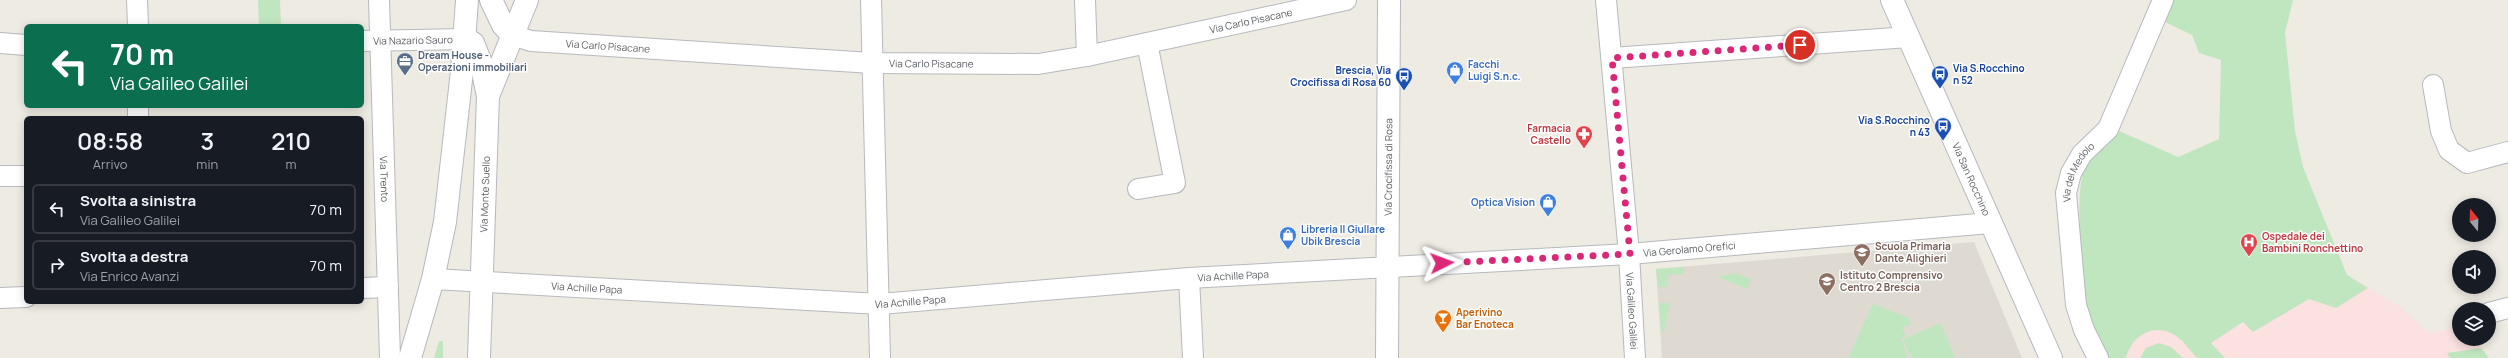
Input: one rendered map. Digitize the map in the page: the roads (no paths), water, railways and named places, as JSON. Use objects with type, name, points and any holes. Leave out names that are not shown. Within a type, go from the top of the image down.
[{"type":"main road","points":[[410,358],[433,279],[445,222],[462,71],[467,0]]},
{"type":"main road","points":[[491,0],[503,26],[512,35]]},
{"type":"main road","name":"Via Monte Suello","points":[[479,358],[488,96],[527,0]]},
{"type":"main road","name":"Via Crocifissa di Rosa","points":[[1387,358],[1389,0]]},
{"type":"main road","name":"Via San Rocchino","points":[[1892,0],[2051,358]]},
{"type":"main road","points":[[465,39],[474,43],[481,63],[488,96]]},
{"type":"street","points":[[138,0],[138,24]]},
{"type":"street","name":"Via Trento","points":[[379,0],[371,41],[388,287],[390,358]]},
{"type":"street","points":[[871,0],[880,304],[880,358]]},
{"type":"street","points":[[1085,0],[1087,56]]},
{"type":"street","name":"Via Carlo Pisacane","points":[[512,35],[531,41],[872,63],[1038,64],[1087,56],[1346,0]]},
{"type":"street","name":"Via Galileo Galilei","points":[[1606,0],[1630,254],[1635,358]]},
{"type":"street","name":"Via del Medolo","points":[[2098,358],[2084,330],[2076,305],[2066,193],[2071,173],[2082,154],[2108,129],[2163,0]]},
{"type":"street","points":[[1612,58],[1909,37]]},
{"type":"street","name":"Via Nazario Sauro","points":[[371,41],[465,39]]},
{"type":"street","points":[[0,43],[24,45]]},
{"type":"street","points":[[1138,188],[1175,183],[1147,43]]},
{"type":"street","points":[[2433,85],[2441,131],[2449,150],[2467,163],[2508,152]]},
{"type":"street","points":[[0,176],[24,176]]},
{"type":"street","name":"Via Gerolamo Orefici","points":[[1387,266],[1630,254],[1990,223]]},
{"type":"street","name":"Via Achille Papa","points":[[433,279],[880,304],[1189,278],[1387,266]]},
{"type":"street","points":[[1189,278],[1193,358]]},
{"type":"street","points":[[364,288],[388,287]]},
{"type":"street","points":[[0,298],[24,297]]},
{"type":"street","points":[[2496,311],[2508,308]]},
{"type":"place","name":"Dream House - Operazioni immobiliari","points":[[405,76]]},
{"type":"place","name":"Facchi Luigi S.n.c.","points":[[1455,85]]},
{"type":"place","name":"Via S.Rocchino n 52","points":[[1940,89]]},
{"type":"place","name":"Brescia, Via Crocifissa di Rosa 60","points":[[1404,91]]},
{"type":"place","name":"Via S.Rocchino n 43","points":[[1943,141]]},
{"type":"place","name":"Farmacia Castello","points":[[1584,149]]},
{"type":"place","name":"Optica Vision","points":[[1548,217]]},
{"type":"place","name":"Libreria Il Giullare Ubik Brescia","points":[[1288,250]]},
{"type":"place","name":"Ospedale dei Bambini Ronchettino","points":[[2249,257]]},
{"type":"place","name":"Scuola Primaria Dante Alighieri","points":[[1862,267]]},
{"type":"place","name":"Istituto Comprensivo Centro 2 Brescia","points":[[1827,296]]},
{"type":"place","name":"Aperivino Bar Enoteca","points":[[1443,333]]}]
